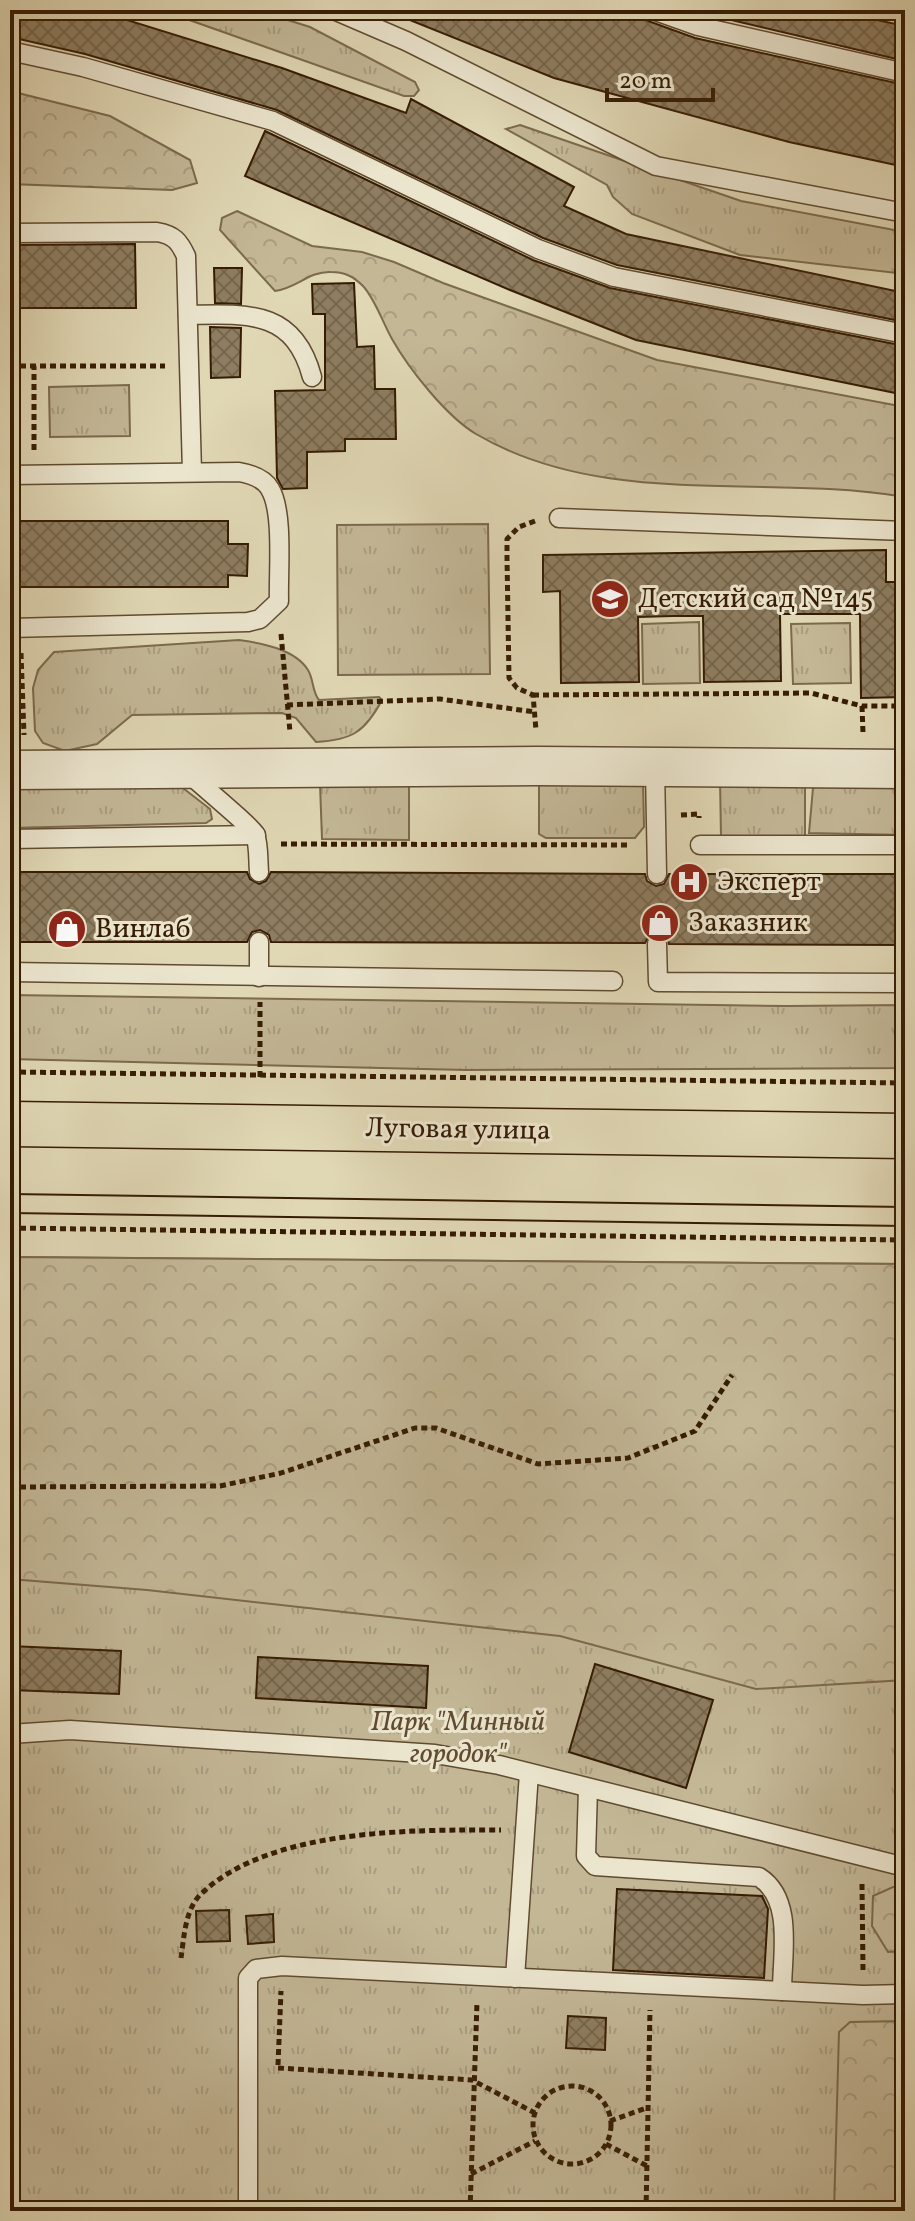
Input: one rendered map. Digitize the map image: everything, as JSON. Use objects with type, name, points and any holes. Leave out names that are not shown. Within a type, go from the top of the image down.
[{"type":"main road","name":"Луговая улица","points":[[10,1124],[905,1136]]},
{"type":"street","points":[[10,770],[905,769]]},
{"type":"lane","points":[[334,10],[406,41],[656,166],[905,213]]},
{"type":"lane","points":[[653,10],[698,26],[905,73]]},
{"type":"lane","points":[[10,51],[83,67],[273,121],[538,249],[614,277],[905,334]]},
{"type":"lane","points":[[10,233],[157,232],[171,235],[186,256],[192,472]]},
{"type":"lane","points":[[188,315],[243,314],[263,317],[281,327],[305,350],[312,377]]},
{"type":"lane","points":[[10,475],[192,472],[254,475],[270,489],[277,513],[279,601],[260,619],[248,622],[15,628]]},
{"type":"lane","points":[[559,518],[905,531]]},
{"type":"lane","points":[[184,769],[256,835],[259,872]]},
{"type":"lane","points":[[655,769],[657,874]]},
{"type":"lane","points":[[10,839],[256,835]]},
{"type":"lane","points":[[700,845],[905,845]]},
{"type":"lane","points":[[259,942],[260,984]]},
{"type":"lane","points":[[657,944],[658,982],[905,983]]},
{"type":"lane","points":[[10,972],[260,984],[613,981]]},
{"type":"lane","points":[[10,1734],[70,1730],[435,1754],[529,1773],[905,1867]]},
{"type":"lane","points":[[515,1978],[529,1773]]},
{"type":"lane","points":[[588,1788],[586,1856],[595,1866],[759,1877],[773,1887],[782,1908],[782,1991]]},
{"type":"lane","points":[[248,2211],[248,1978],[256,1969],[282,1966],[863,1995],[905,1994]]},
{"type":"path","points":[[10,366],[188,366]]},
{"type":"path","points":[[34,366],[34,430]]},
{"type":"path","points":[[559,518],[530,521],[507,539],[509,678],[517,688],[533,695],[811,693],[862,706],[905,706]]},
{"type":"path","points":[[279,601],[291,741]]},
{"type":"path","points":[[15,628],[23,705]]},
{"type":"path","points":[[287,705],[440,699],[534,708],[533,695]]},
{"type":"path","points":[[275,844],[656,845]]},
{"type":"path","points":[[260,984],[260,1077]]},
{"type":"path","points":[[10,1072],[905,1083]]},
{"type":"path","points":[[10,1228],[905,1240]]},
{"type":"path","points":[[10,1487],[220,1486],[281,1473],[415,1428],[436,1428],[538,1464],[628,1458],[695,1431],[732,1375]]},
{"type":"path","points":[[181,1958],[188,1919],[199,1895],[244,1866],[315,1841],[372,1833],[526,1830]]},
{"type":"path","points":[[862,1854],[863,1995]]},
{"type":"path","points":[[470,2211],[472,2080],[478,1977]]},
{"type":"path","points":[[646,2211],[651,1985]]},
{"type":"path","points":[[278,2068],[472,2080],[535,2113]]},
{"type":"path","points":[[576,2086],[587,2089],[603,2101],[610,2121],[606,2144],[584,2161],[567,2164],[548,2157],[535,2141],[535,2113],[548,2094],[576,2086]]},
{"type":"path","points":[[610,2121],[649,2107]]},
{"type":"path","points":[[471,2174],[535,2141]]},
{"type":"path","points":[[606,2144],[647,2166]]},
{"type":"green space","points":[[161,10],[256,10],[310,27],[415,82],[419,90],[414,96],[404,96]]},
{"type":"green space","points":[[10,91],[110,116],[190,160],[197,183],[172,190],[10,184]]},
{"type":"green space","points":[[520,125],[741,201],[905,232],[905,274],[740,255],[632,214],[613,197],[607,185],[506,129]]},
{"type":"green space","points":[[237,211],[312,246],[362,252],[394,262],[443,283],[657,360],[905,407],[905,497],[851,491],[631,481],[578,473],[526,458],[476,434],[441,404],[408,364],[371,298],[356,280],[340,273],[323,272],[275,291],[220,230],[222,218]]},
{"type":"green space","points":[[129,385],[130,436],[50,437],[49,387]]},
{"type":"green space","points":[[488,524],[490,674],[338,675],[337,525]]},
{"type":"green space","points":[[699,622],[700,683],[643,684],[642,624]]},
{"type":"green space","points":[[850,623],[851,683],[793,684],[791,624]]},
{"type":"green space","points":[[239,640],[267,645],[295,657],[308,670],[319,700],[379,697],[382,700],[363,727],[348,736],[328,741],[316,742],[296,718],[282,713],[132,715],[97,744],[65,751],[43,743],[35,731],[33,688],[38,670],[54,652]]},
{"type":"green space","points":[[905,775],[905,835],[809,833],[813,788],[834,780]]},
{"type":"green space","points":[[805,778],[805,836],[721,837],[720,779]]},
{"type":"green space","points":[[643,782],[644,827],[635,838],[546,838],[539,834],[539,783]]},
{"type":"green space","points":[[409,783],[409,840],[322,839],[320,784]]},
{"type":"green space","points":[[179,785],[210,809],[212,819],[206,823],[10,828],[10,788]]},
{"type":"green space","points":[[10,995],[905,1005],[905,1068],[466,1070],[10,1059]]},
{"type":"green space","name":"Парк \"Минный городок\"","points":[[10,1257],[905,1264],[905,2211],[10,2211]]},
{"type":"green space","points":[[10,1257],[905,1264],[905,1680],[756,1689],[560,1636],[147,1590],[10,1579]]},
{"type":"green space","points":[[893,1887],[905,1887],[905,1951],[888,1952],[872,1926],[873,1896]]},
{"type":"green space","points":[[905,2021],[899,2211],[834,2211],[839,2032],[850,2022]]},
{"type":"building","points":[[10,10],[98,11],[282,68],[406,113],[411,99],[574,187],[564,206],[626,234],[905,293],[905,322],[617,265],[543,238],[277,110],[85,54],[10,37]]},
{"type":"building","points":[[385,10],[641,10],[648,21],[695,38],[905,85],[905,167],[789,142],[554,78]]},
{"type":"building","points":[[689,10],[880,10],[877,20],[905,26],[905,61]]},
{"type":"building","points":[[265,131],[533,260],[610,288],[905,346],[905,395],[636,340],[510,290],[245,176]]},
{"type":"building","points":[[135,244],[136,308],[10,308],[10,245]]},
{"type":"building","points":[[214,268],[242,268],[241,304],[215,303]]},
{"type":"building","points":[[354,283],[357,347],[374,346],[375,389],[395,389],[396,439],[345,439],[345,451],[307,452],[307,488],[283,489],[277,478],[275,391],[325,390],[325,314],[313,314],[312,284]]},
{"type":"building","points":[[210,327],[241,328],[240,377],[211,378]]},
{"type":"building","points":[[10,521],[228,521],[228,544],[248,544],[247,576],[228,575],[228,587],[10,587]]},
{"type":"building","points":[[886,550],[886,582],[905,582],[905,697],[861,698],[860,614],[780,614],[781,681],[704,682],[703,616],[673,616],[638,617],[639,682],[561,683],[560,591],[543,592],[543,555]]},
{"type":"building","points":[[10,872],[247,872],[250,879],[259,884],[266,881],[271,872],[645,874],[647,881],[656,886],[664,884],[669,874],[905,874],[905,945],[669,944],[667,937],[657,932],[650,934],[645,943],[271,942],[269,935],[260,930],[252,932],[247,942],[10,942]]},
{"type":"building","points":[[10,1646],[121,1651],[119,1694],[10,1690]]},
{"type":"building","points":[[258,1657],[428,1666],[426,1708],[256,1698]]},
{"type":"building","points":[[595,1664],[713,1700],[686,1788],[569,1752]]},
{"type":"building","points":[[617,1889],[762,1896],[768,1909],[764,1978],[613,1970]]},
{"type":"building","points":[[229,1910],[230,1941],[197,1942],[196,1911]]},
{"type":"building","points":[[273,1914],[274,1942],[248,1944],[246,1916]]},
{"type":"building","points":[[568,2016],[606,2018],[605,2050],[566,2048]]},
{"type":"tram line","points":[[10,1194],[905,1207]]},
{"type":"tram line","points":[[10,1213],[905,1226]]},
{"type":"place","name":"Детский сад №145","points":[[610,599]]},
{"type":"place","name":"Эксперт","points":[[689,882]]},
{"type":"place","name":"Заказник","points":[[660,923]]},
{"type":"place","name":"Винлаб","points":[[67,929]]}]
